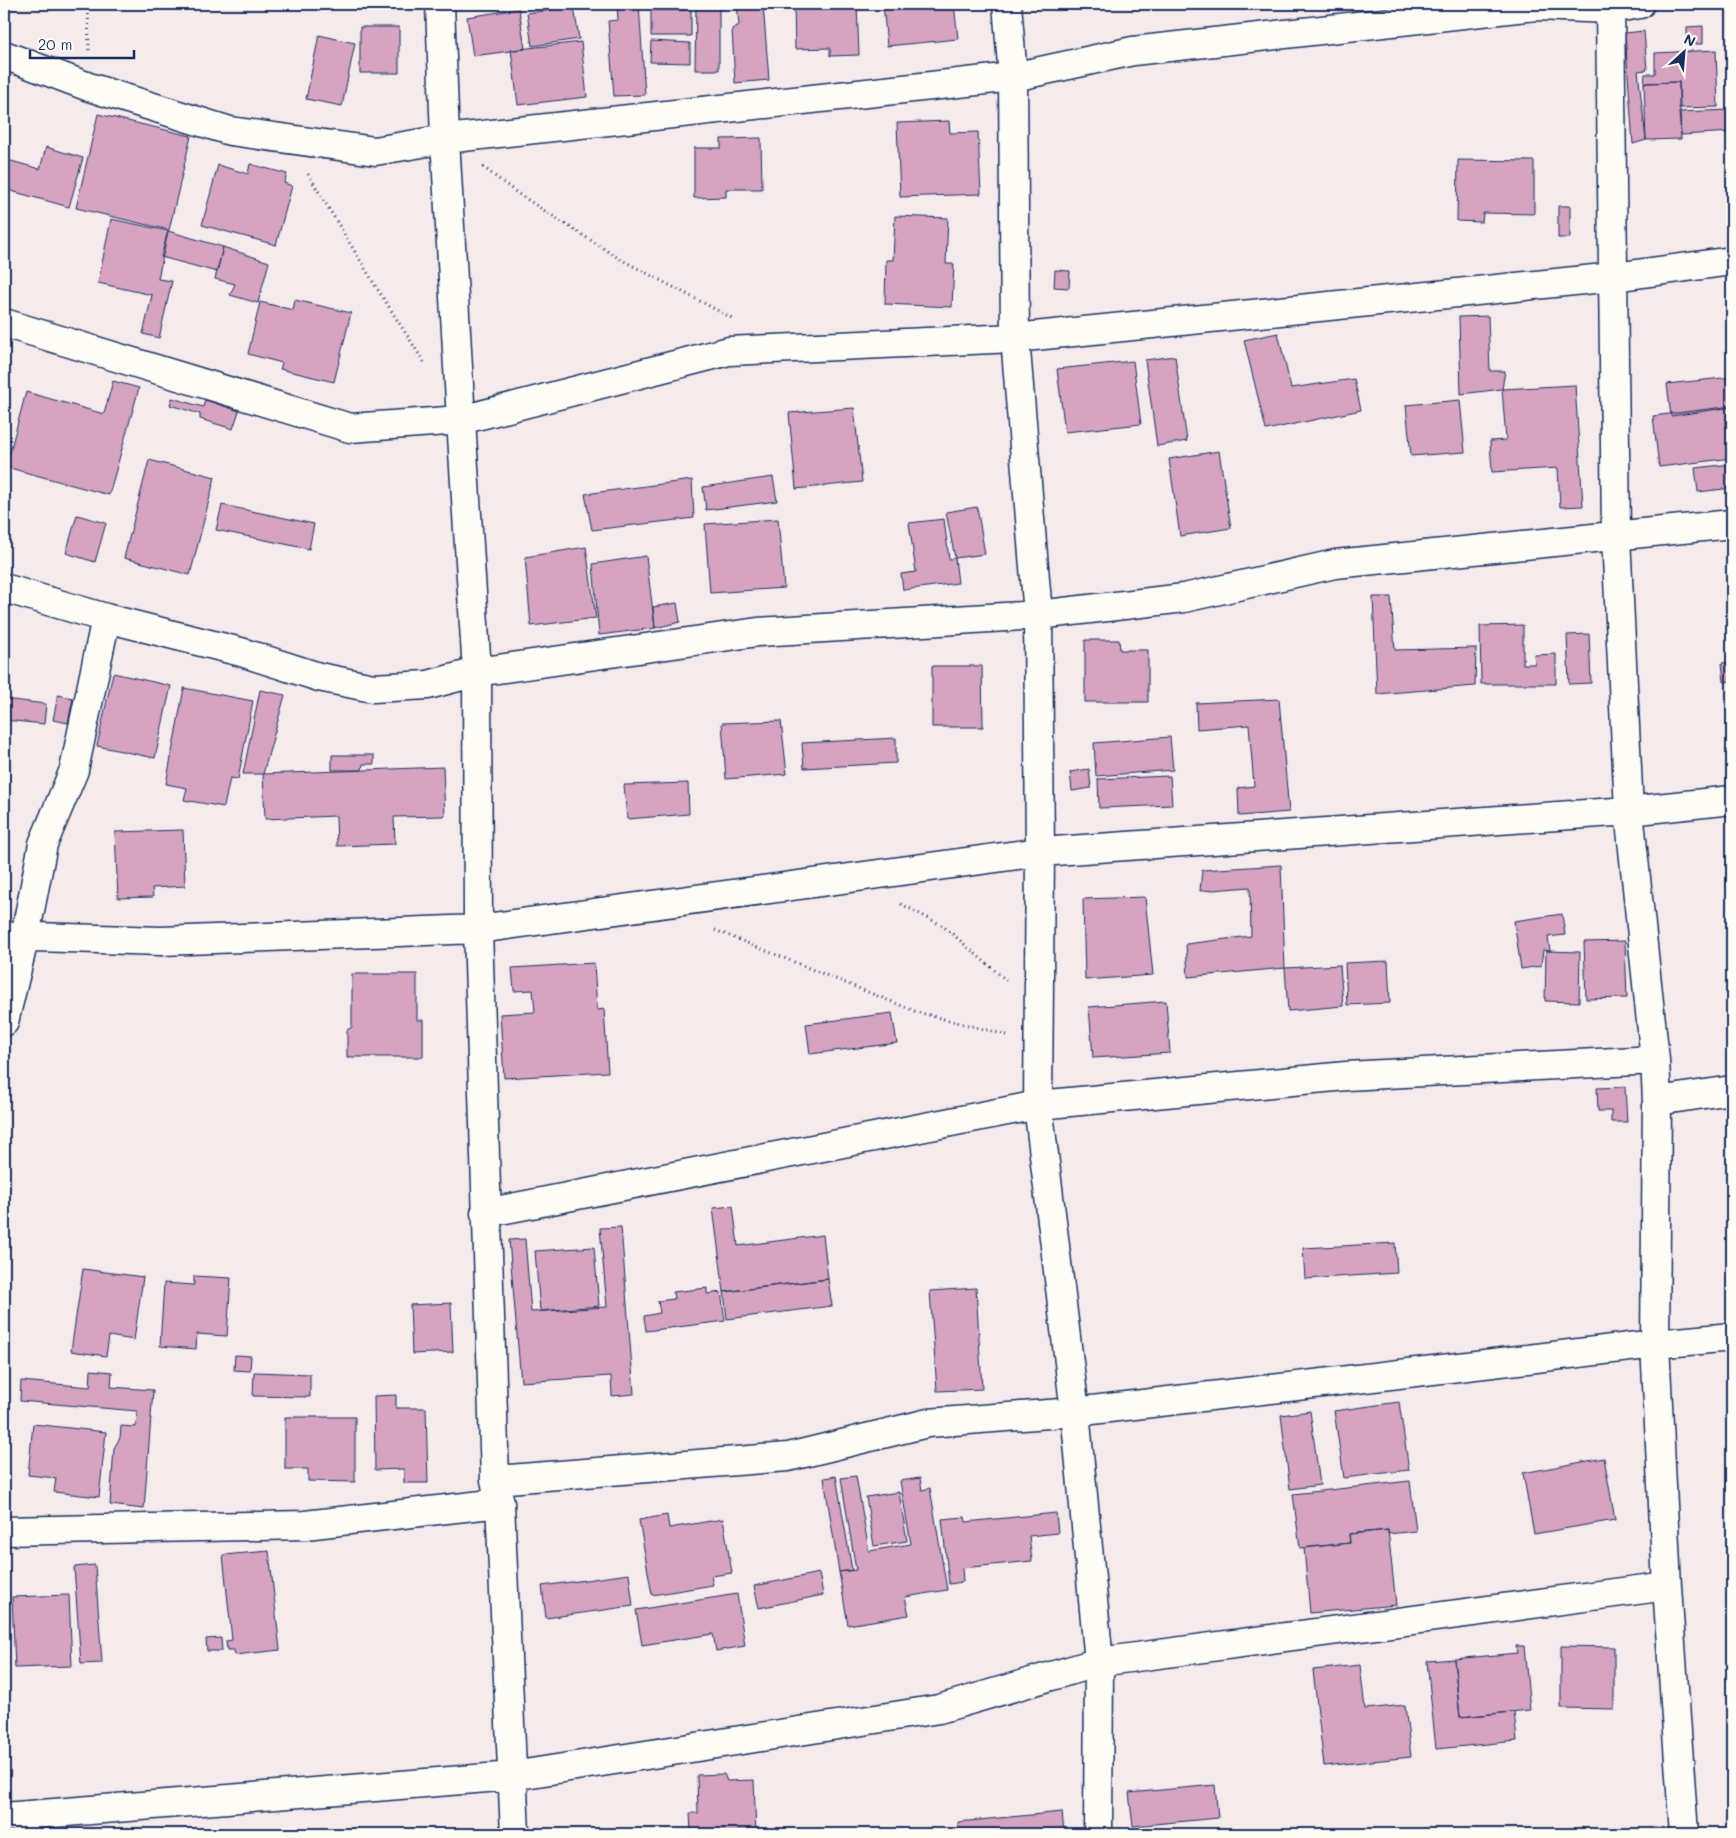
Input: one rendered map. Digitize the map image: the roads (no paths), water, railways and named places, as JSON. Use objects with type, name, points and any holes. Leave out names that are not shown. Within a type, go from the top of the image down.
[{"type":"street","points":[[440,4],[461,420],[477,672],[478,928],[485,1213],[515,1834]]},
{"type":"street","points":[[1007,4],[1013,77],[1015,338],[1038,615],[1040,852],[1038,1105],[1075,1412],[1099,1662],[1098,1834]]},
{"type":"street","points":[[4,55],[89,87],[230,130],[375,151],[446,139],[1013,77],[1142,50],[1536,6],[1640,4]]},
{"type":"street","points":[[1610,6],[1616,536],[1629,811],[1655,1060],[1657,1101],[1656,1344],[1667,1586],[1684,1834]]},
{"type":"street","points":[[4,323],[350,428],[461,420],[729,351],[1015,338],[1614,277],[1732,261]]},
{"type":"street","points":[[4,588],[106,618],[241,652],[319,677],[373,688],[428,685],[477,672],[758,632],[1038,615],[1184,598],[1335,564],[1732,524]]},
{"type":"street","points":[[4,1022],[14,936],[43,844],[74,770],[106,618]]},
{"type":"street","points":[[14,936],[162,940],[478,928],[1040,852],[1629,811],[1732,800]]},
{"type":"street","points":[[485,1213],[1038,1105],[1346,1076],[1655,1060]]},
{"type":"street","points":[[1657,1101],[1732,1090]]},
{"type":"street","points":[[4,1531],[305,1525],[497,1491],[788,1457],[928,1423],[1075,1412],[1656,1344],[1732,1337]]},
{"type":"street","points":[[4,1817],[512,1776],[939,1709],[1099,1662],[1667,1586]]}]
